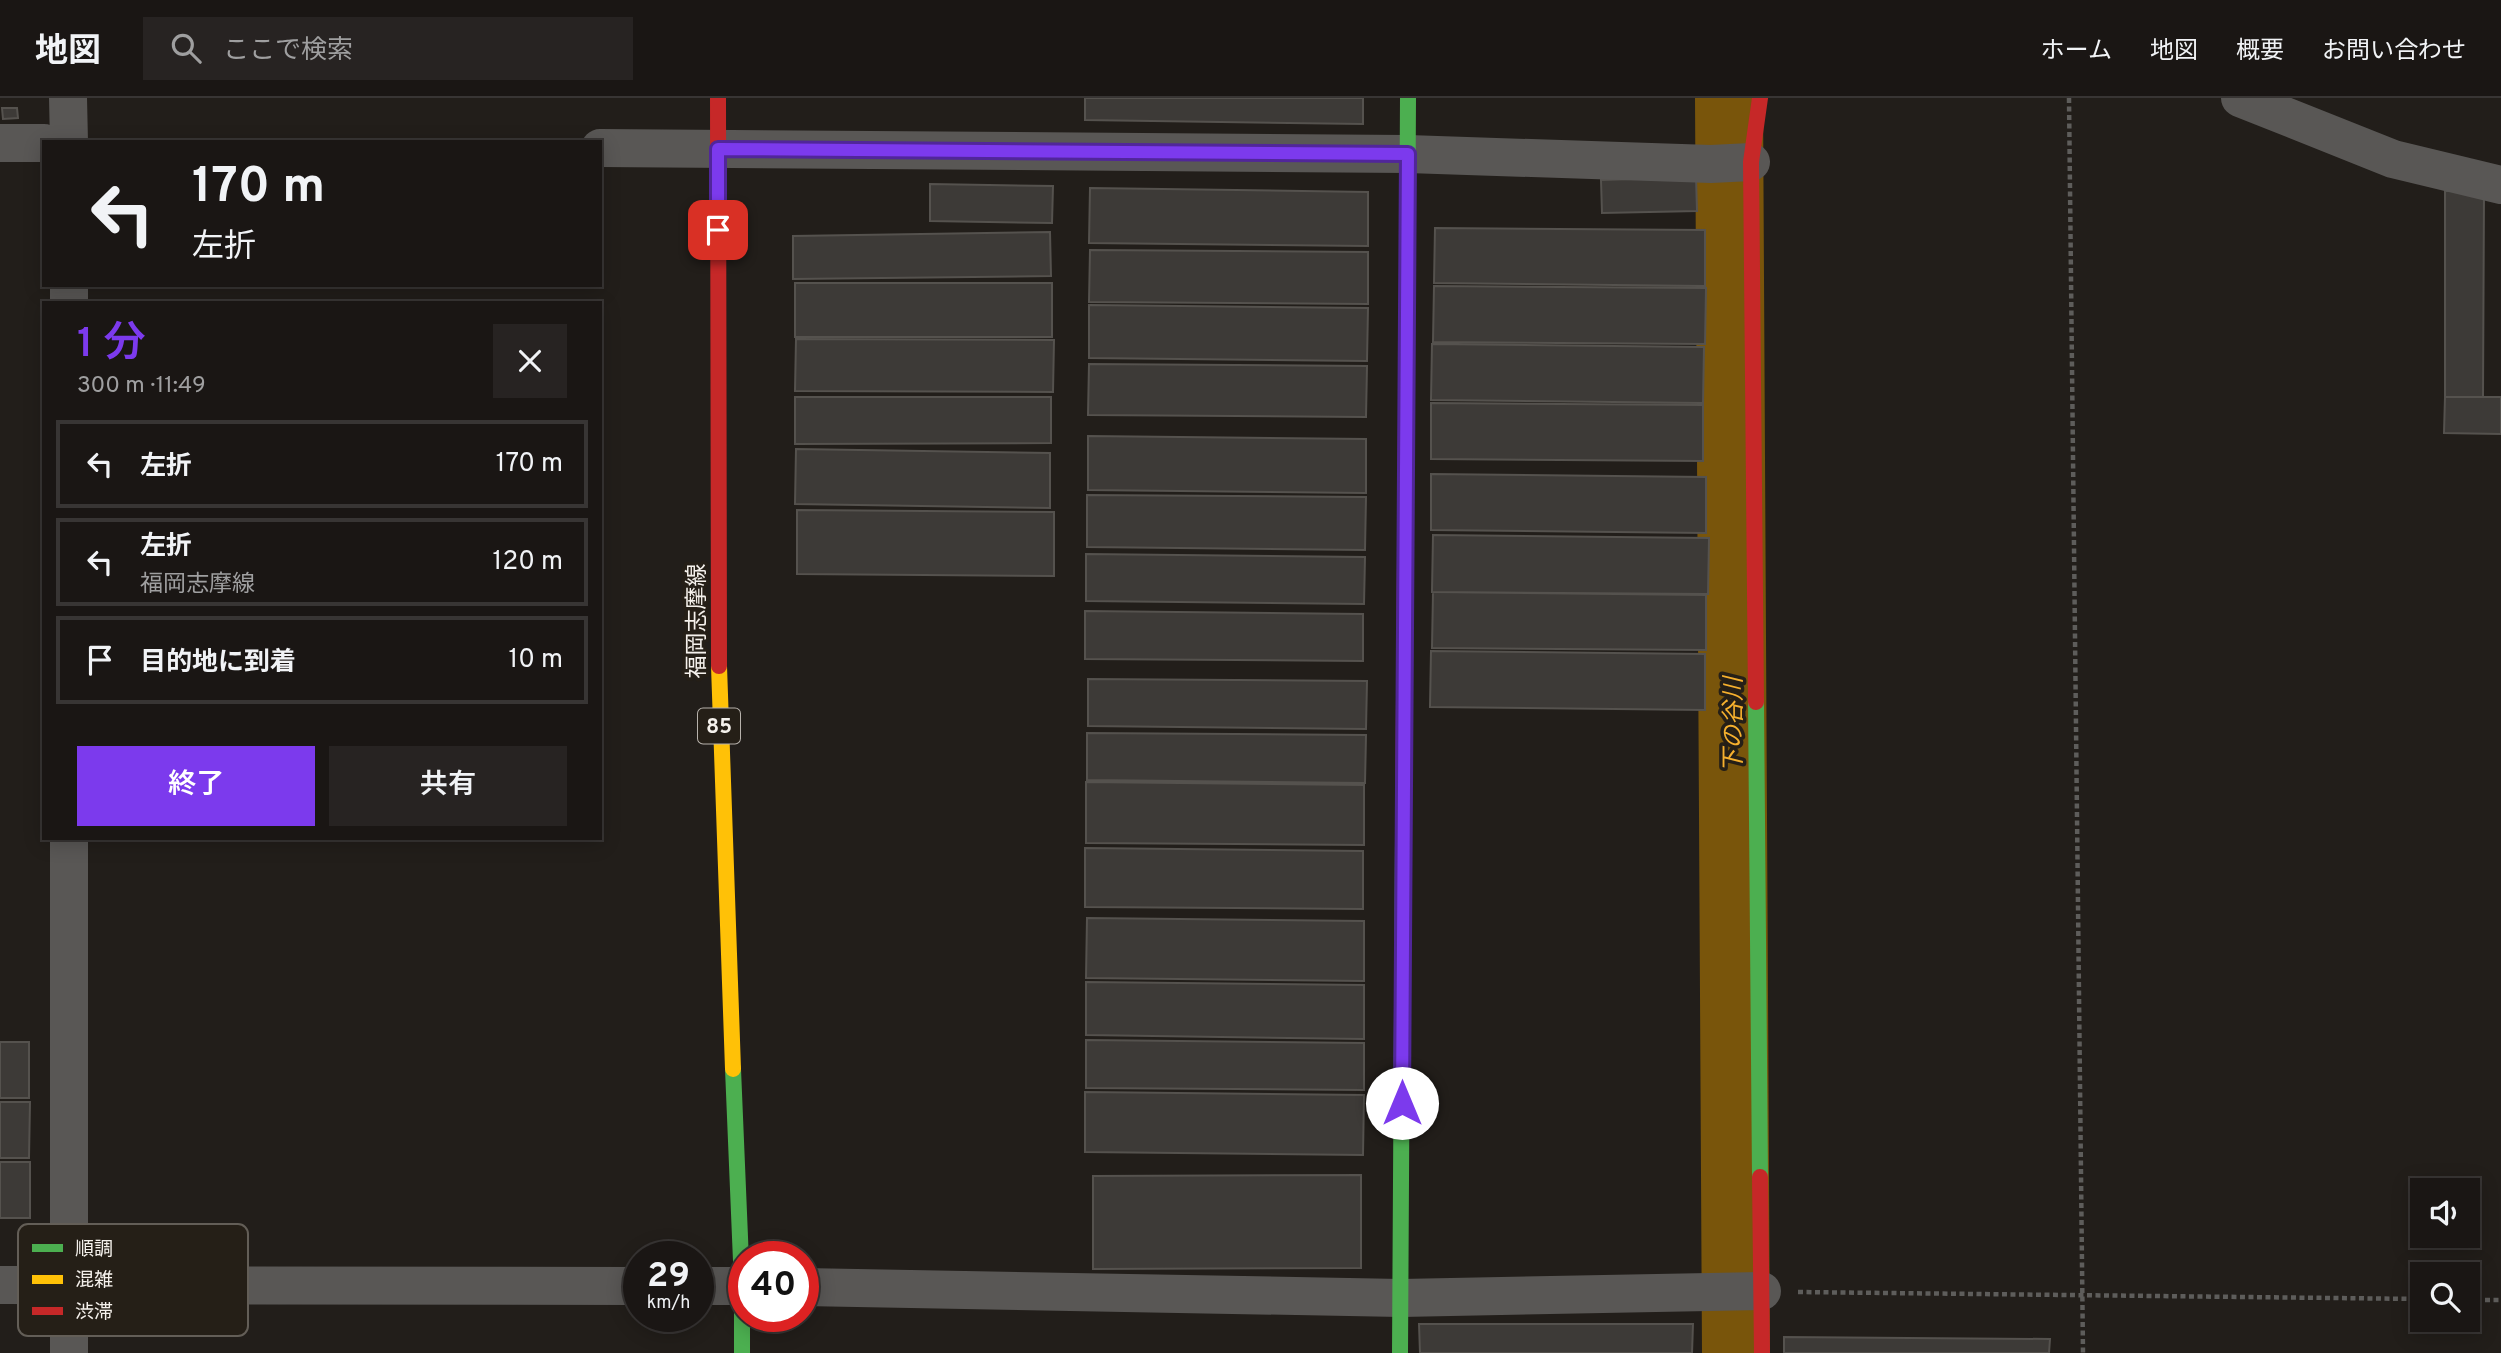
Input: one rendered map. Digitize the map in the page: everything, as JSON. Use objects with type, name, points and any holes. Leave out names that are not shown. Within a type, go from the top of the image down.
[{"type":"street","points":[[68,98],[69,140]]},
{"type":"street","name":"福岡志摩線","points":[[718,98],[719,717],[741,1241]]},
{"type":"street","points":[[1400,1353],[1408,98]]},
{"type":"street","points":[[1760,98],[1735,163],[1762,1353]]},
{"type":"street","points":[[2240,98],[2393,159],[2501,185]]},
{"type":"street","points":[[0,143],[42,143]]},
{"type":"street","points":[[602,148],[1408,154],[1735,163]]},
{"type":"street","points":[[69,840],[69,1224]]},
{"type":"street","points":[[0,1285],[18,1286]]},
{"type":"street","points":[[248,1287],[623,1286]]},
{"type":"street","points":[[819,1287],[1401,1298],[1762,1291]]},
{"type":"street","name":"福岡志摩線","points":[[742,1332],[742,1353]]},
{"type":"path","points":[[2069,98],[2083,1353]]},
{"type":"path","points":[[1762,1291],[2410,1299]]},
{"type":"path","points":[[2480,1300],[2501,1300]]},
{"type":"building","points":[[1085,98],[1363,98],[1363,124],[1085,120]]},
{"type":"building","points":[[2,108],[17,108],[18,118],[3,119]]},
{"type":"building","points":[[1696,177],[1697,211],[1602,213],[1601,180]]},
{"type":"building","points":[[930,184],[1053,186],[1052,223],[930,221]]},
{"type":"building","points":[[1090,188],[1368,192],[1368,246],[1089,243]]},
{"type":"building","points":[[2445,191],[2484,191],[2483,397],[2445,397]]},
{"type":"building","points":[[1435,228],[1705,230],[1705,286],[1434,283]]},
{"type":"building","points":[[1050,232],[1051,276],[793,279],[793,236]]},
{"type":"building","points":[[1090,250],[1368,252],[1368,304],[1089,302]]},
{"type":"building","points":[[795,283],[1052,283],[1052,337],[795,337]]},
{"type":"building","points":[[1434,286],[1706,288],[1705,344],[1433,342]]},
{"type":"building","points":[[1089,305],[1368,308],[1367,361],[1089,358]]},
{"type":"building","points":[[796,339],[1054,340],[1053,392],[795,391]]},
{"type":"building","points":[[1432,344],[1704,347],[1703,403],[1431,400]]},
{"type":"building","points":[[1089,364],[1367,366],[1366,417],[1088,415]]},
{"type":"building","points":[[795,397],[1051,397],[1051,443],[795,444]]},
{"type":"building","points":[[2445,397],[2501,397],[2501,434],[2444,433]]},
{"type":"building","points":[[1431,403],[1703,405],[1703,461],[1431,459]]},
{"type":"building","points":[[1088,436],[1366,439],[1366,493],[1088,490]]},
{"type":"building","points":[[796,449],[1050,453],[1050,508],[795,504]]},
{"type":"building","points":[[1431,474],[1706,477],[1706,533],[1431,530]]},
{"type":"building","points":[[1087,495],[1366,497],[1365,550],[1087,547]]},
{"type":"building","points":[[797,510],[1054,512],[1054,576],[797,574]]},
{"type":"building","points":[[1433,535],[1709,538],[1708,594],[1432,592]]},
{"type":"building","points":[[1086,554],[1365,557],[1364,604],[1086,601]]},
{"type":"building","points":[[1433,592],[1706,595],[1706,650],[1432,648]]},
{"type":"building","points":[[1085,611],[1363,614],[1363,661],[1085,659]]},
{"type":"building","points":[[1431,651],[1705,654],[1705,710],[1430,707]]},
{"type":"building","points":[[1088,679],[1367,681],[1366,729],[1088,726]]},
{"type":"building","points":[[1087,733],[1366,735],[1365,783],[1087,780]]},
{"type":"building","points":[[1086,782],[1364,785],[1364,845],[1086,843]]},
{"type":"building","points":[[1085,848],[1363,851],[1363,909],[1085,907]]},
{"type":"building","points":[[1087,918],[1364,921],[1364,981],[1086,978]]},
{"type":"building","points":[[1086,982],[1364,985],[1364,1039],[1086,1035]]},
{"type":"building","points":[[1086,1040],[1364,1043],[1364,1090],[1086,1088]]},
{"type":"building","points":[[0,1042],[29,1042],[29,1098],[0,1098]]},
{"type":"building","points":[[1085,1092],[1364,1095],[1363,1155],[1085,1152]]},
{"type":"building","points":[[0,1102],[30,1102],[29,1158],[0,1158]]},
{"type":"building","points":[[0,1162],[30,1162],[30,1218],[0,1218]]},
{"type":"building","points":[[1361,1175],[1361,1268],[1093,1269],[1093,1176]]},
{"type":"building","points":[[1419,1324],[1693,1324],[1692,1353],[1420,1353]]},
{"type":"building","points":[[1784,1337],[2050,1339],[2049,1353],[1784,1353]]},
{"type":"waterway","name":"下の谷川","points":[[1729,98],[1736,1353]]},
{"type":"traffic: fast","points":[[1407,285],[1408,98]]},
{"type":"traffic: fast","points":[[1756,702],[1760,1177]]},
{"type":"traffic: fast","points":[[1400,1353],[1403,838]]},
{"type":"traffic: fast","points":[[733,1069],[742,1285],[742,1353]]},
{"type":"traffic: slow","points":[[719,666],[733,1069]]},
{"type":"traffic: jam","points":[[718,98],[719,666]]},
{"type":"traffic: jam","points":[[1756,702],[1751,162],[1760,98]]},
{"type":"traffic: jam","points":[[1403,838],[1407,285]]},
{"type":"traffic: jam","points":[[1760,1177],[1762,1353]]},
{"type":"route","points":[[718,230],[718,149],[1408,154],[1402,1103]]}]
